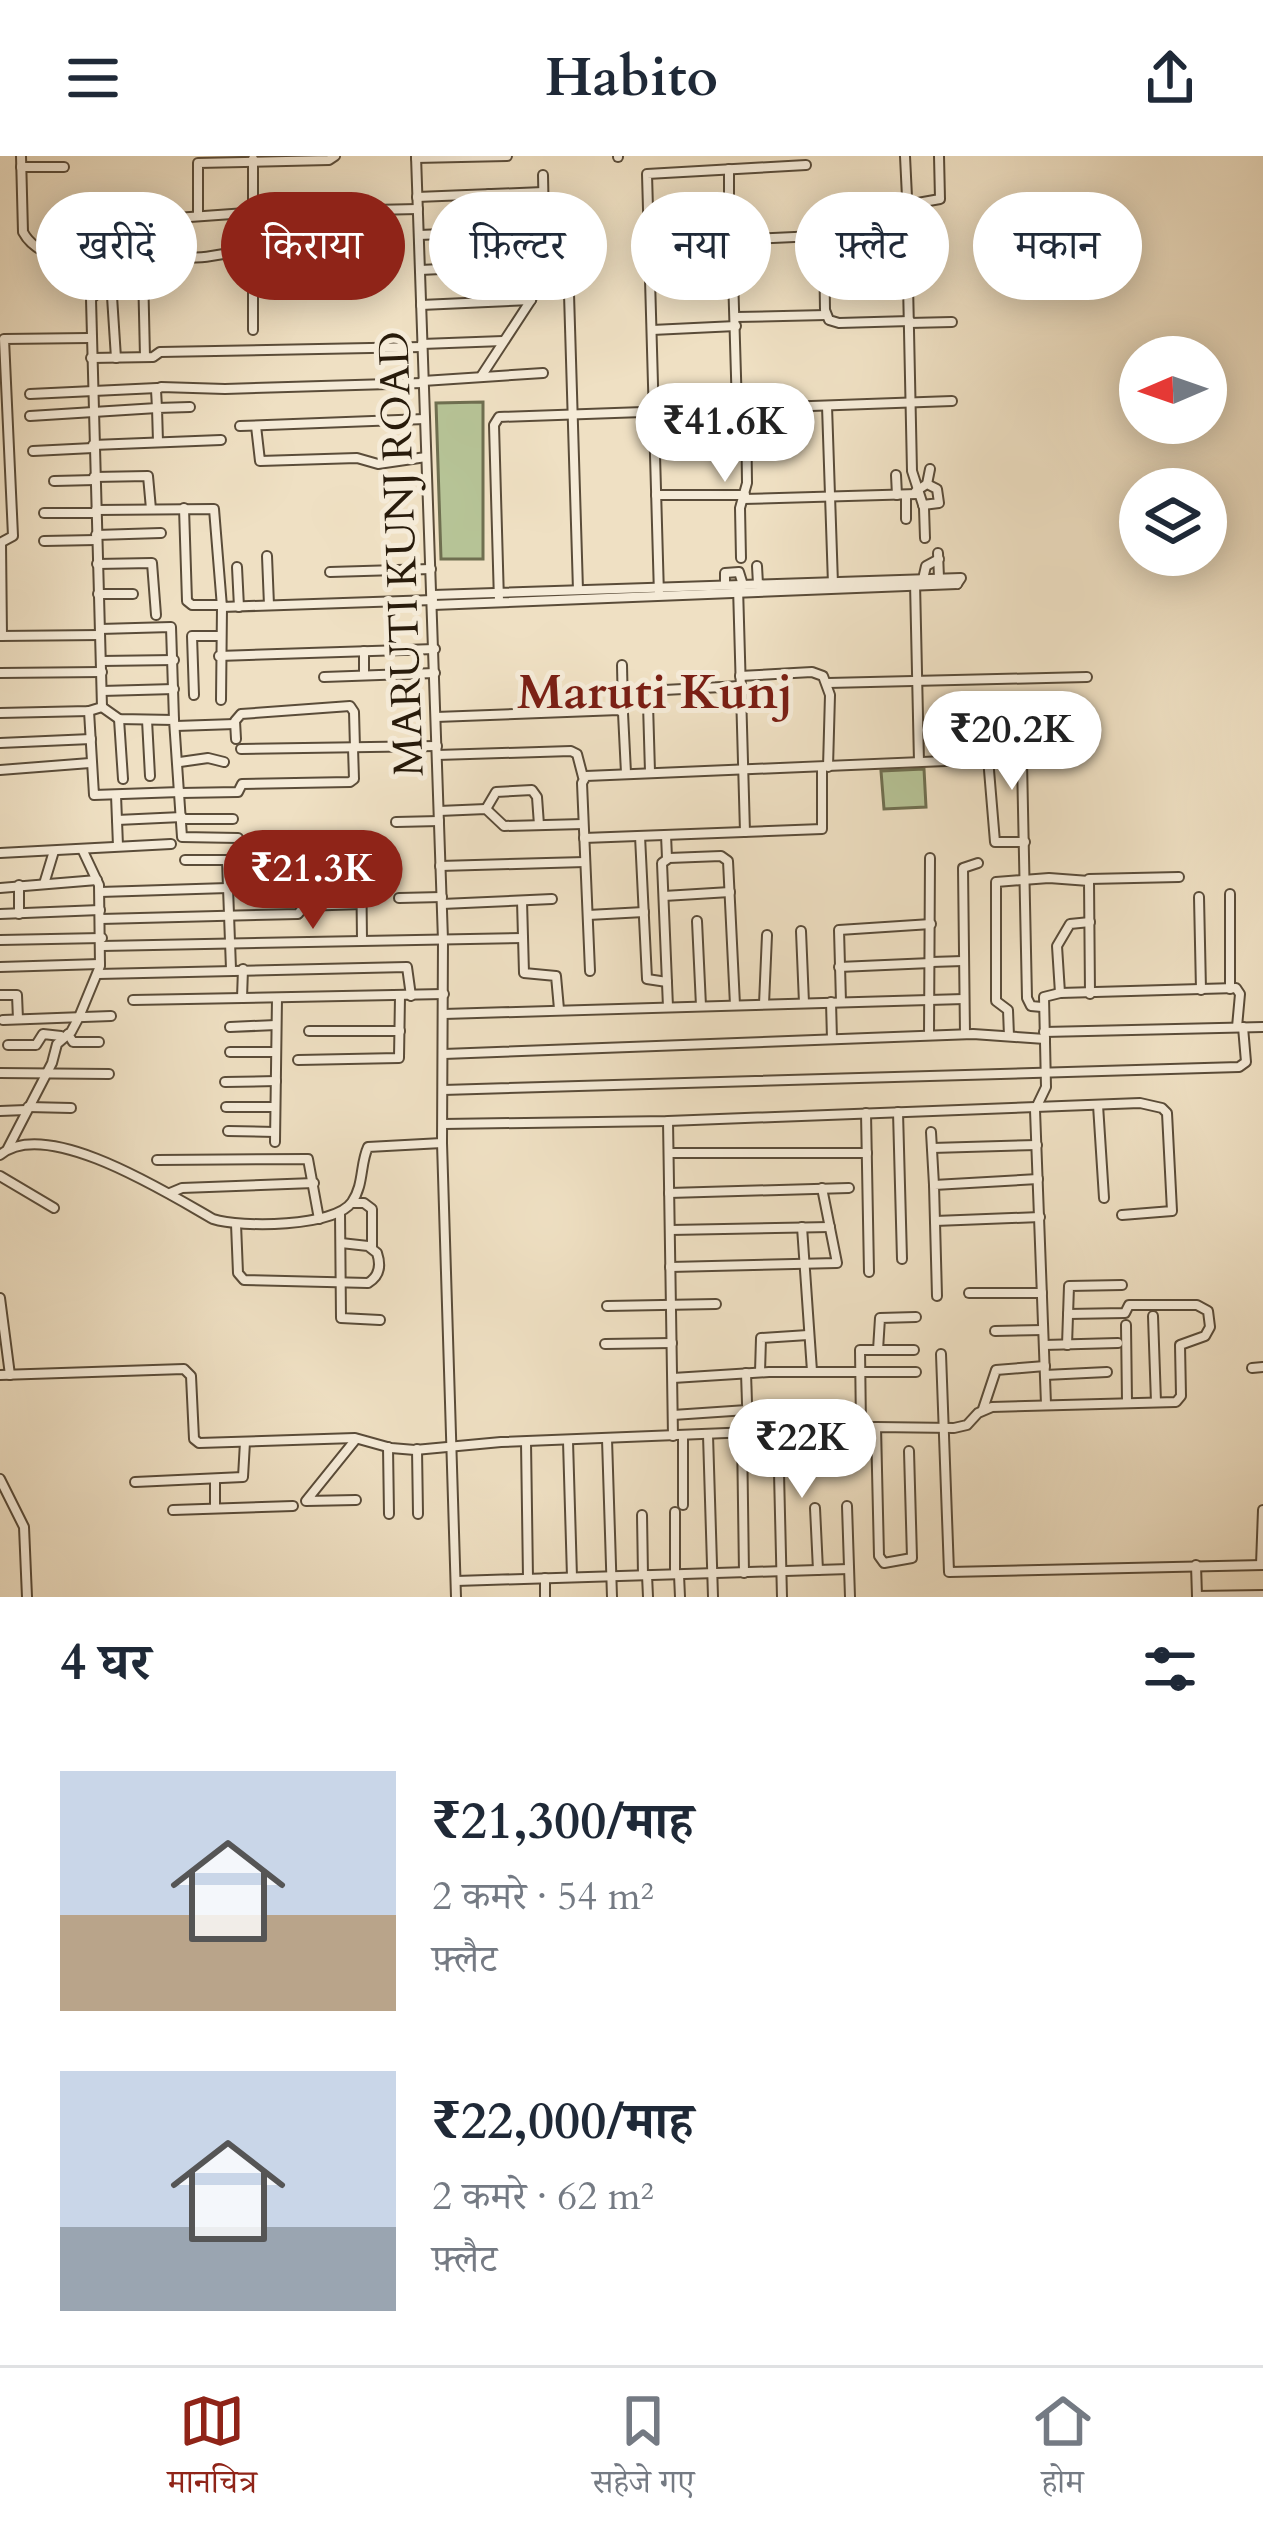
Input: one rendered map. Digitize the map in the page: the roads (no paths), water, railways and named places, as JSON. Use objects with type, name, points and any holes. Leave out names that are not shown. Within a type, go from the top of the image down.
[{"type":"street","points":[[221,213],[198,216],[197,164],[329,160],[335,156]]},
{"type":"street","points":[[416,157],[507,156]]},
{"type":"street","points":[[905,156],[907,197],[915,204],[940,199],[938,156]]},
{"type":"street","name":"MARUTI KUNJ ROAD","points":[[416,157],[435,649],[444,994],[442,1143],[456,1597]]},
{"type":"street","points":[[253,159],[255,192]]},
{"type":"street","points":[[36,246],[23,232],[21,162],[64,167]]},
{"type":"street","points":[[649,192],[648,173],[806,165]]},
{"type":"street","points":[[729,169],[729,192]]},
{"type":"street","points":[[543,175],[543,192]]},
{"type":"street","points":[[417,197],[429,196]]},
{"type":"street","points":[[405,209],[418,209]]},
{"type":"street","points":[[419,235],[429,235]]},
{"type":"street","points":[[771,239],[820,238],[826,314]]},
{"type":"street","points":[[421,270],[429,270]]},
{"type":"street","points":[[91,300],[101,707]]},
{"type":"street","points":[[112,300],[116,358]]},
{"type":"street","points":[[143,300],[145,357]]},
{"type":"street","points":[[253,300],[253,330]]},
{"type":"street","points":[[422,305],[531,300]]},
{"type":"street","points":[[482,375],[531,300]]},
{"type":"street","points":[[570,300],[578,594]]},
{"type":"street","points":[[651,300],[659,591]]},
{"type":"street","points":[[735,300],[744,497],[741,558]]},
{"type":"street","points":[[906,519],[912,477],[909,300]]},
{"type":"street","points":[[652,330],[826,314],[839,323],[952,322]]},
{"type":"street","points":[[89,338],[2,338],[4,450],[13,536],[1,542],[1,636],[169,627],[184,839],[238,838]]},
{"type":"street","points":[[90,358],[503,341]]},
{"type":"street","points":[[30,394],[423,382],[543,373]]},
{"type":"street","points":[[157,388],[158,442]]},
{"type":"street","points":[[499,597],[495,422],[502,416],[952,401]]},
{"type":"street","points":[[827,406],[833,585]]},
{"type":"street","points":[[30,416],[190,407]]},
{"type":"street","points":[[240,426],[425,419]]},
{"type":"street","points":[[256,426],[260,461],[357,458],[379,464],[426,457]]},
{"type":"street","points":[[33,452],[221,440]]},
{"type":"street","points":[[927,484],[930,469]]},
{"type":"street","points":[[656,495],[830,498],[909,494],[927,484],[936,486],[940,499],[934,507],[923,505],[909,494],[896,475]]},
{"type":"street","points":[[54,481],[148,476],[152,509]]},
{"type":"street","points":[[923,505],[925,538]]},
{"type":"street","points":[[184,508],[187,601],[191,605],[961,583],[960,578],[918,581]]},
{"type":"street","points":[[44,513],[215,510],[220,700]]},
{"type":"street","points":[[44,541],[161,533]]},
{"type":"street","points":[[267,556],[269,604]]},
{"type":"street","points":[[919,762],[918,581],[928,563],[939,556],[939,578]]},
{"type":"street","points":[[97,564],[152,563],[156,615]]},
{"type":"street","points":[[757,566],[758,584]]},
{"type":"street","points":[[238,567],[238,607]]},
{"type":"street","points":[[330,572],[431,569]]},
{"type":"street","points":[[659,591],[725,585],[833,585]]},
{"type":"street","points":[[740,587],[745,832]]},
{"type":"street","points":[[98,595],[133,594]]},
{"type":"street","points":[[193,636],[194,695]]},
{"type":"street","points":[[173,637],[219,636]]},
{"type":"street","points":[[219,656],[435,649]]},
{"type":"street","points":[[364,651],[364,675]]},
{"type":"street","points":[[0,673],[173,660]]},
{"type":"street","points":[[622,665],[626,773]]},
{"type":"street","points":[[650,772],[648,704],[664,689],[812,672],[828,683],[1087,677]]},
{"type":"street","points":[[324,676],[435,673]]},
{"type":"street","points":[[584,838],[825,827],[828,683]]},
{"type":"street","points":[[102,691],[174,689]]},
{"type":"street","points":[[89,711],[94,795],[238,792],[242,784],[354,779],[354,748],[353,710],[350,706],[246,712],[238,715],[235,724],[239,744],[354,748],[437,750],[576,752],[583,777],[590,971]]},
{"type":"street","points":[[0,713],[101,707]]},
{"type":"street","points":[[101,707],[119,719],[235,724]]},
{"type":"street","points":[[436,716],[622,712]]},
{"type":"street","points":[[119,719],[123,779]]},
{"type":"street","points":[[147,719],[150,776]]},
{"type":"street","points":[[0,743],[91,739]]},
{"type":"street","points":[[180,762],[208,758],[224,762]]},
{"type":"street","points":[[988,758],[995,842],[1025,842]]},
{"type":"street","points":[[583,777],[1022,760],[1027,998],[1031,1006],[1042,1007]]},
{"type":"street","points":[[0,770],[90,763]]},
{"type":"street","points":[[486,809],[496,791],[532,790],[537,796],[538,825]]},
{"type":"street","points":[[116,795],[118,846]]},
{"type":"street","points":[[486,809],[500,826],[583,824]]},
{"type":"street","points":[[396,822],[486,809]]},
{"type":"street","points":[[117,820],[233,819]]},
{"type":"street","points":[[665,835],[667,858]]},
{"type":"street","points":[[640,836],[647,979],[667,982]]},
{"type":"street","points":[[0,853],[171,844]]},
{"type":"street","points":[[44,884],[54,850]]},
{"type":"street","points":[[4,1151],[57,1044],[79,1017],[99,969],[100,892],[83,851]]},
{"type":"street","points":[[361,851],[362,940]]},
{"type":"street","points":[[668,1007],[662,863],[667,858],[725,856],[735,1005]]},
{"type":"street","points":[[929,1035],[930,858]]},
{"type":"street","points":[[184,860],[227,860],[231,969]]},
{"type":"street","points":[[440,866],[585,862]]},
{"type":"street","points":[[965,1034],[963,868],[978,863]]},
{"type":"street","points":[[0,914],[298,914],[301,875],[306,868],[362,869]]},
{"type":"street","points":[[1009,1036],[1008,1010],[996,1001],[996,882],[1179,877]]},
{"type":"street","points":[[0,888],[98,880]]},
{"type":"street","points":[[1088,880],[1090,994]]},
{"type":"street","points":[[19,885],[20,914]]},
{"type":"street","points":[[100,892],[302,887]]},
{"type":"street","points":[[664,896],[730,892]]},
{"type":"street","points":[[1230,894],[1230,989]]},
{"type":"street","points":[[1199,897],[1201,990]]},
{"type":"street","points":[[399,898],[552,899]]},
{"type":"street","points":[[522,901],[524,973],[556,976],[559,1009]]},
{"type":"street","points":[[302,906],[362,904]]},
{"type":"street","points":[[588,915],[644,913]]},
{"type":"street","points":[[698,921],[701,1006]]},
{"type":"street","points":[[1060,993],[1058,943],[1070,924],[1090,922]]},
{"type":"street","points":[[832,1040],[842,928],[932,924]]},
{"type":"street","points":[[801,931],[804,1003]]},
{"type":"street","points":[[764,1004],[766,935]]},
{"type":"street","points":[[0,940],[230,943],[523,938]]},
{"type":"street","points":[[839,967],[963,961]]},
{"type":"street","points":[[0,967],[406,967],[397,1059],[298,1060]]},
{"type":"street","points":[[242,998],[243,969]]},
{"type":"street","points":[[443,1090],[696,1086],[766,1079],[1046,1070],[1243,1066],[1238,989],[1045,996],[1042,1007],[1046,1070],[1045,1095],[1036,1106],[1046,1404]]},
{"type":"street","points":[[0,994],[17,995],[18,1019]]},
{"type":"street","points":[[133,1000],[444,994]]},
{"type":"street","points":[[228,1131],[275,1137],[277,998]]},
{"type":"street","points":[[444,1014],[964,999]]},
{"type":"street","points":[[3,1020],[111,1016]]},
{"type":"street","points":[[230,1027],[277,1025]]},
{"type":"street","points":[[444,1054],[1263,1027]]},
{"type":"street","points":[[309,1031],[400,1031]]},
{"type":"street","points":[[8,1045],[36,1045],[43,1034],[67,1035],[73,1042],[99,1042]]},
{"type":"street","points":[[230,1052],[276,1052]]},
{"type":"street","points":[[0,1073],[109,1075]]},
{"type":"street","points":[[225,1082],[276,1081]]},
{"type":"street","points":[[443,1124],[1148,1104],[1167,1113],[1172,1211],[1122,1215]]},
{"type":"street","points":[[1098,1105],[1104,1198]]},
{"type":"street","points":[[226,1107],[275,1107]]},
{"type":"street","points":[[0,1112],[71,1108]]},
{"type":"street","points":[[898,1112],[902,1259]]},
{"type":"street","points":[[866,1113],[869,1273]]},
{"type":"street","points":[[668,1121],[673,1415],[683,1504]]},
{"type":"street","points":[[931,1132],[937,1296]]},
{"type":"street","points":[[4,1151],[70,1147],[213,1219],[236,1224],[319,1220],[340,1213],[359,1188],[368,1147],[442,1143]]},
{"type":"street","points":[[932,1148],[1037,1145]]},
{"type":"street","points":[[668,1153],[867,1153]]},
{"type":"street","points":[[157,1160],[305,1158],[311,1163],[319,1220]]},
{"type":"street","points":[[0,1176],[54,1208]]},
{"type":"street","points":[[934,1185],[1038,1179]]},
{"type":"street","points":[[168,1193],[182,1187],[314,1183]]},
{"type":"street","points":[[670,1267],[838,1262],[822,1188]]},
{"type":"street","points":[[669,1193],[849,1188]]},
{"type":"street","points":[[236,1224],[241,1279],[374,1279],[379,1268],[372,1249],[372,1209],[352,1203]]},
{"type":"street","points":[[340,1213],[342,1320],[380,1320]]},
{"type":"street","points":[[935,1221],[1040,1217]]},
{"type":"street","points":[[802,1227],[812,1371]]},
{"type":"street","points":[[670,1230],[830,1227]]},
{"type":"street","points":[[340,1243],[372,1249]]},
{"type":"street","points":[[1067,1345],[1069,1286],[1122,1285]]},
{"type":"street","points":[[969,1293],[1042,1293]]},
{"type":"street","points":[[0,1298],[5,1375],[184,1370],[190,1376],[195,1441],[203,1444],[357,1438],[388,1448],[417,1450],[452,1444],[876,1426],[964,1427],[982,1410],[998,1369],[1107,1372]]},
{"type":"street","points":[[607,1306],[716,1304]]},
{"type":"street","points":[[982,1410],[1180,1399],[1180,1345],[1205,1336],[1210,1327],[1208,1311],[1197,1305],[1129,1304],[1125,1312],[1068,1314]]},
{"type":"street","points":[[1153,1316],[1156,1402]]},
{"type":"street","points":[[878,1350],[880,1318],[916,1317]]},
{"type":"street","points":[[1126,1324],[1127,1402]]},
{"type":"street","points":[[995,1330],[1043,1330]]},
{"type":"street","points":[[760,1372],[761,1338],[809,1336]]},
{"type":"street","points":[[605,1344],[672,1343]]},
{"type":"street","points":[[1044,1345],[1118,1343]]},
{"type":"street","points":[[861,1427],[860,1350],[914,1350]]},
{"type":"street","points":[[941,1354],[947,1568],[951,1573],[1262,1564],[1263,1510]]},
{"type":"street","points":[[1252,1368],[1263,1367]]},
{"type":"street","points":[[673,1378],[760,1372],[916,1372]]},
{"type":"street","points":[[744,1573],[746,1373]]},
{"type":"street","points":[[673,1415],[747,1410]]},
{"type":"street","points":[[876,1426],[879,1556],[884,1563],[912,1558],[909,1451]]},
{"type":"street","points":[[778,1432],[782,1597]]},
{"type":"street","points":[[708,1435],[713,1597]]},
{"type":"street","points":[[356,1501],[306,1501],[357,1438]]},
{"type":"street","points":[[608,1439],[612,1597]]},
{"type":"street","points":[[568,1441],[572,1577]]},
{"type":"street","points":[[135,1482],[245,1476],[245,1442]]},
{"type":"street","points":[[526,1442],[528,1578]]},
{"type":"street","points":[[388,1448],[389,1514]]},
{"type":"street","points":[[417,1450],[418,1514]]},
{"type":"street","points":[[0,1479],[24,1527],[27,1597]]},
{"type":"street","points":[[214,1479],[215,1508]]},
{"type":"street","points":[[173,1510],[293,1506]]},
{"type":"street","points":[[848,1506],[850,1597]]},
{"type":"street","points":[[815,1508],[818,1570]]},
{"type":"street","points":[[675,1512],[680,1597]]},
{"type":"street","points":[[642,1515],[648,1597]]},
{"type":"street","points":[[1196,1565],[1197,1597],[1263,1595]]},
{"type":"street","points":[[456,1581],[849,1569]]},
{"type":"street","points":[[544,1578],[545,1597]]},
{"type":"district","name":"Maruti Kunj","points":[[655,691]]}]
